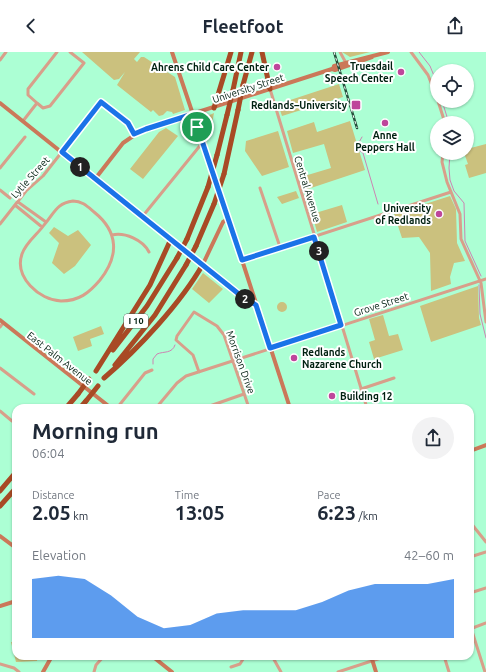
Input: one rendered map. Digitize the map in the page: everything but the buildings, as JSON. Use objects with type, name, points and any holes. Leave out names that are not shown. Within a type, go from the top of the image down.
[{"type":"highway","points":[[214,108],[231,52]]},
{"type":"highway","name":"I 10","points":[[69,404],[147,306],[187,239],[208,188],[227,115],[241,52]]},
{"type":"highway","name":"I 10","points":[[83,404],[155,316],[196,246],[214,204],[224,174],[252,52]]},
{"type":"highway","points":[[262,52],[270,89]]},
{"type":"highway","points":[[96,371],[150,285],[172,239]]},
{"type":"highway","points":[[104,378],[122,362],[158,323],[179,298],[203,264]]},
{"type":"highway","points":[[0,491],[12,477]]},
{"type":"highway","points":[[0,506],[12,492]]},
{"type":"main road","points":[[172,52],[289,404]]},
{"type":"main road","points":[[372,57],[388,52]]},
{"type":"main road","name":"University Street","points":[[333,69],[334,66],[372,57]]},
{"type":"main road","name":"University Street","points":[[95,179],[123,143],[134,134],[372,57]]},
{"type":"main road","points":[[0,103],[142,217],[172,239],[245,299],[256,305]]},
{"type":"main road","points":[[203,264],[223,222],[228,219]]},
{"type":"main road","name":"East Palm Avenue","points":[[1,323],[106,404]]},
{"type":"main road","points":[[474,450],[486,445]]},
{"type":"main road","points":[[0,536],[12,545]]},
{"type":"main road","points":[[0,606],[12,602]]},
{"type":"main road","points":[[43,672],[50,660]]},
{"type":"main road","points":[[157,660],[172,672]]},
{"type":"main road","points":[[373,660],[376,672]]},
{"type":"street","points":[[0,60],[6,52]]},
{"type":"street","points":[[57,52],[28,88],[28,95],[43,108],[50,106],[84,63],[70,52]]},
{"type":"street","points":[[340,52],[346,63]]},
{"type":"street","points":[[411,52],[426,72],[430,81]]},
{"type":"street","name":"Central Avenue","points":[[270,89],[365,404]]},
{"type":"street","name":"Lytle Street","points":[[0,224],[16,203],[43,176],[101,102],[128,123],[134,134]]},
{"type":"street","points":[[22,121],[37,103]]},
{"type":"street","points":[[0,168],[25,137]]},
{"type":"street","points":[[142,217],[203,142]]},
{"type":"street","points":[[443,160],[443,168],[460,214],[463,244],[480,281],[486,322]]},
{"type":"street","points":[[260,188],[280,247]]},
{"type":"street","points":[[0,190],[10,198]]},
{"type":"street","points":[[242,260],[451,192]]},
{"type":"street","points":[[76,201],[86,205],[102,219],[112,235],[114,247],[113,256],[105,274],[92,289],[82,296],[68,300],[50,299],[35,289],[26,280],[22,272],[22,253],[42,227],[61,204],[76,201]]},
{"type":"street","points":[[16,203],[46,222]]},
{"type":"street","points":[[16,203],[42,227]]},
{"type":"street","points":[[112,235],[123,235],[133,238],[146,247],[149,252]]},
{"type":"street","name":"Grove Street","points":[[159,404],[180,379],[233,360],[486,279]]},
{"type":"street","name":"Morrison Drive","points":[[199,372],[193,355],[176,340],[191,314],[194,312],[198,313],[221,330],[248,404]]},
{"type":"street","points":[[0,368],[34,394]]},
{"type":"street","points":[[120,404],[145,373],[152,370]]},
{"type":"street","points":[[361,389],[394,378]]},
{"type":"street","points":[[215,404],[244,394]]},
{"type":"street","points":[[0,411],[12,421]]},
{"type":"street","points":[[474,527],[486,542]]},
{"type":"street","points":[[474,556],[486,552]]},
{"type":"street","points":[[474,592],[486,588]]},
{"type":"street","points":[[474,627],[486,623]]},
{"type":"street","points":[[474,637],[485,672]]},
{"type":"street","points":[[94,672],[96,665],[100,660]]},
{"type":"street","points":[[231,667],[240,664],[242,660]]},
{"type":"street","points":[[274,660],[281,672]]},
{"type":"street","points":[[338,672],[367,660]]},
{"type":"street","points":[[445,660],[448,672]]},
{"type":"street","points":[[0,664],[14,668],[20,672]]},
{"type":"shaded area","points":[[82,52],[140,52],[134,59],[137,62],[141,57],[144,57],[175,77],[185,110],[173,114],[172,112],[167,111],[163,115],[159,116],[153,110],[151,112],[117,85],[125,72],[119,79],[114,80]]},
{"type":"shaded area","points":[[342,52],[370,52],[350,57]]},
{"type":"shaded area","points":[[339,84],[343,97],[282,116],[278,104]]},
{"type":"shaded area","points":[[214,113],[209,139],[201,119]]},
{"type":"shaded area","points":[[350,121],[365,170],[305,190],[301,177],[331,168],[324,144],[293,153],[287,131],[314,122],[317,132]]},
{"type":"shaded area","points":[[166,128],[178,136],[143,179],[130,169],[159,132]]},
{"type":"shaded area","points":[[278,131],[289,167],[262,176],[245,151],[246,141]]},
{"type":"shaded area","points":[[486,144],[486,173],[469,178],[465,165],[468,164],[467,160],[474,160],[474,147]]},
{"type":"shaded area","points":[[296,191],[299,198],[282,204],[277,197]]},
{"type":"shaded area","points":[[450,196],[456,209],[457,243],[465,261],[454,263],[450,277],[451,284],[431,291],[430,253],[419,237],[402,238],[394,214]]},
{"type":"shaded area","points":[[342,205],[347,222],[317,232],[312,214]]},
{"type":"shaded area","points":[[54,227],[68,236],[78,230],[91,245],[75,266],[64,274],[52,263],[59,243],[49,233]]},
{"type":"shaded area","points":[[203,273],[223,289],[209,303],[192,289]]},
{"type":"shaded area","points":[[478,286],[479,318],[481,325],[431,342],[420,306]]},
{"type":"shaded area","points":[[280,302],[284,302],[286,303],[286,311],[280,312],[277,309],[277,305]]},
{"type":"shaded area","points":[[383,315],[389,336],[398,334],[403,350],[374,359],[369,342],[375,340],[369,319]]},
{"type":"shaded area","points":[[101,326],[104,334],[90,339],[92,346],[78,351],[73,337]]},
{"type":"shaded area","points":[[16,660],[37,660],[37,661],[16,662]]},
{"type":"waterway","points":[[419,52],[430,66]]},
{"type":"waterway","points":[[444,108],[447,116]]},
{"type":"waterway","points":[[362,137],[358,144],[360,151],[363,153],[378,204]]},
{"type":"waterway","points":[[450,160],[450,180],[454,191],[464,203],[465,241],[481,276]]},
{"type":"waterway","points":[[479,285],[480,314],[486,338]]},
{"type":"waterway","points":[[153,364],[153,359],[157,354],[170,351],[175,345]]},
{"type":"railway","points":[[334,52],[357,128]]},
{"type":"place","name":"Ahrens Child Care Center","points":[[277,67]]},
{"type":"place","name":"Truesdail Speech Center","points":[[401,72]]},
{"type":"place","name":"Redlands–University","points":[[356,105]]},
{"type":"place","name":"Anne Peppers Hall","points":[[385,123]]},
{"type":"place","name":"University of Redlands","points":[[439,214]]},
{"type":"place","name":"Redlands Nazarene Church","points":[[294,358]]},
{"type":"place","name":"Building 12","points":[[332,396]]},
{"type":"route","points":[[101,102],[128,123],[134,134],[193,114],[197,127],[242,260],[314,237],[341,325],[270,348],[256,305],[250,303],[62,152],[101,102]]}]
